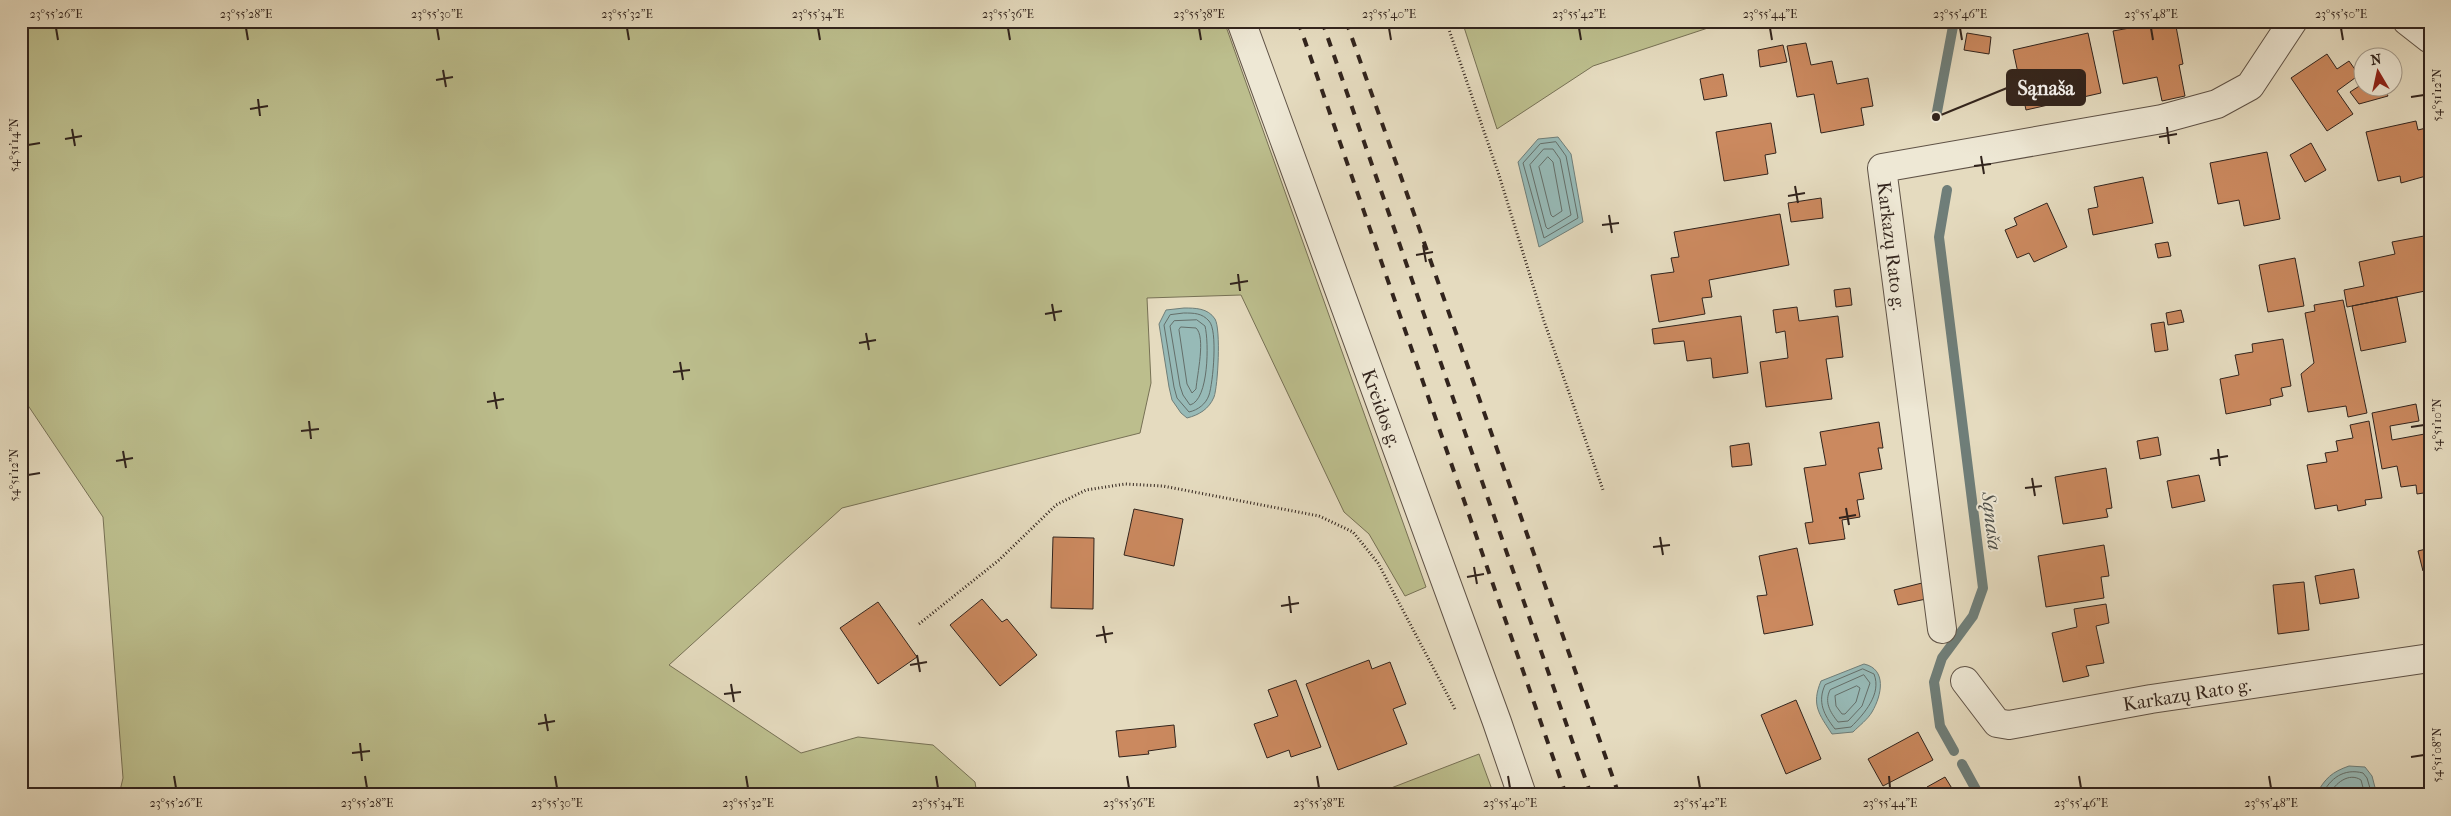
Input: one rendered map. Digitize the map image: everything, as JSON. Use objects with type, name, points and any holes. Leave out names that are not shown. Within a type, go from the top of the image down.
[{"type":"street","name":"Kreidos g.","points":[[1241,21],[1522,795]]},
{"type":"street","name":"Karkazų Rato g.","points":[[1942,629],[1882,168],[2162,119],[2217,104],[2250,86],[2293,21]]},
{"type":"street","points":[[2407,21],[2430,40]]},
{"type":"street","name":"Karkazų Rato g.","points":[[1965,681],[1997,723],[2009,725],[2151,699],[2430,658]]},
{"type":"path","points":[[1446,21],[1500,174],[1544,321],[1603,490]]},
{"type":"path","points":[[919,624],[999,560],[1056,505],[1086,490],[1125,484],[1163,486],[1319,516],[1352,532],[1378,563],[1462,723],[1497,722]]},
{"type":"green space","points":[[21,21],[1224,21],[1426,587],[1405,596],[1369,534],[1344,512],[1241,295],[1147,298],[1151,383],[1140,433],[842,508],[669,665],[801,753],[858,737],[933,745],[975,782],[977,795],[119,795],[123,778],[103,517],[21,395]]},
{"type":"green space","points":[[1462,21],[1729,21],[1593,66],[1497,129]]},
{"type":"green space","points":[[1479,754],[1494,795],[1373,795]]},
{"type":"water","points":[[1558,137],[1571,154],[1583,222],[1539,247],[1518,162],[1538,139]]},
{"type":"water","points":[[1201,309],[1212,315],[1217,325],[1218,334],[1218,370],[1214,397],[1203,411],[1187,418],[1172,400],[1159,324],[1166,310]]},
{"type":"water","points":[[1864,664],[1876,671],[1879,677],[1880,691],[1872,712],[1853,732],[1832,734],[1823,721],[1818,709],[1817,697],[1821,681]]},
{"type":"water","points":[[2349,766],[2365,767],[2372,776],[2377,795],[2316,795],[2330,776]]},
{"type":"building","points":[[2152,21],[2175,21],[2183,64],[2179,65],[2185,96],[2162,101],[2157,77],[2123,84],[2113,31],[2152,24]]},
{"type":"building","points":[[1967,33],[1991,37],[1989,54],[1964,50]]},
{"type":"building","points":[[2088,33],[2101,93],[2026,110],[2013,50]]},
{"type":"building","points":[[1806,43],[1811,65],[1832,61],[1837,84],[1868,78],[1873,106],[1861,108],[1864,125],[1821,133],[1814,94],[1797,97],[1787,46]]},
{"type":"building","points":[[1783,45],[1787,62],[1760,67],[1758,50]]},
{"type":"building","points":[[2327,54],[2337,69],[2349,61],[2354,68],[2354,79],[2337,91],[2353,114],[2327,131],[2291,78]]},
{"type":"building","points":[[1723,74],[1727,96],[1704,100],[1700,79]]},
{"type":"building","points":[[2354,89],[2354,97],[2350,92]]},
{"type":"building","points":[[2354,98],[2381,98],[2359,104]]},
{"type":"building","points":[[2416,121],[2418,130],[2430,127],[2430,169],[2425,170],[2426,176],[2401,183],[2400,176],[2378,181],[2366,132]]},
{"type":"building","points":[[1771,123],[1776,153],[1765,155],[1768,174],[1724,181],[1716,132]]},
{"type":"building","points":[[2311,143],[2326,170],[2305,182],[2290,155]]},
{"type":"building","points":[[2267,152],[2280,219],[2244,226],[2239,200],[2218,204],[2210,163]]},
{"type":"building","points":[[2143,177],[2153,223],[2093,235],[2088,209],[2098,207],[2094,187]]},
{"type":"building","points":[[1821,198],[1823,218],[1791,222],[1788,203]]},
{"type":"building","points":[[2047,203],[2067,247],[2034,262],[2029,253],[2017,258],[2005,230],[2017,225],[2014,218]]},
{"type":"building","points":[[1780,214],[1789,265],[1709,280],[1712,297],[1702,298],[1705,314],[1659,322],[1651,275],[1674,272],[1671,258],[1679,257],[1674,232]]},
{"type":"building","points":[[2424,236],[2430,263],[2430,290],[2347,307],[2344,290],[2364,286],[2359,262],[2395,254],[2392,242]]},
{"type":"building","points":[[2168,242],[2171,256],[2158,258],[2155,244]]},
{"type":"building","points":[[2295,258],[2304,306],[2268,312],[2259,265]]},
{"type":"building","points":[[1850,288],[1852,305],[1836,307],[1834,290]]},
{"type":"building","points":[[2397,297],[2406,342],[2361,351],[2352,306]]},
{"type":"building","points":[[2343,300],[2367,413],[2348,417],[2346,406],[2308,412],[2301,374],[2314,363],[2305,313],[2315,311],[2314,305]]},
{"type":"building","points":[[1797,307],[1799,321],[1838,316],[1843,357],[1826,359],[1832,399],[1766,407],[1760,362],[1788,358],[1785,331],[1776,333],[1773,310]]},
{"type":"building","points":[[2181,310],[2184,322],[2168,325],[2166,313]]},
{"type":"building","points":[[1741,316],[1748,373],[1713,378],[1711,358],[1687,361],[1684,341],[1654,344],[1652,329]]},
{"type":"building","points":[[2164,322],[2168,350],[2155,352],[2151,324]]},
{"type":"building","points":[[2283,339],[2291,386],[2281,388],[2283,396],[2270,399],[2271,405],[2226,414],[2220,379],[2239,375],[2235,355],[2253,352],[2252,344]]},
{"type":"building","points":[[2416,404],[2419,421],[2390,426],[2392,440],[2430,433],[2430,492],[2417,494],[2416,485],[2401,487],[2397,466],[2382,469],[2372,413]]},
{"type":"building","points":[[2369,421],[2382,498],[2365,500],[2366,505],[2338,511],[2337,505],[2315,509],[2307,465],[2327,462],[2325,453],[2338,451],[2336,441],[2353,438],[2350,425]]},
{"type":"building","points":[[1879,422],[1883,448],[1878,448],[1882,469],[1859,473],[1864,499],[1857,500],[1860,517],[1842,520],[1845,539],[1809,544],[1805,523],[1813,522],[1804,468],[1826,465],[1820,432]]},
{"type":"building","points":[[2158,437],[2161,455],[2140,459],[2137,441]]},
{"type":"building","points":[[1749,443],[1752,465],[1732,467],[1730,446]]},
{"type":"building","points":[[2106,468],[2112,508],[2106,509],[2108,517],[2063,524],[2055,477]]},
{"type":"building","points":[[2199,475],[2205,501],[2172,508],[2167,481]]},
{"type":"building","points":[[1134,509],[1183,519],[1174,566],[1124,555]]},
{"type":"building","points":[[1053,537],[1094,538],[1093,609],[1051,608]]},
{"type":"building","points":[[2104,545],[2109,576],[2101,577],[2104,598],[2046,607],[2038,556]]},
{"type":"building","points":[[1797,548],[1813,625],[1764,634],[1757,596],[1767,595],[1759,556]]},
{"type":"building","points":[[2430,548],[2430,570],[2423,571],[2418,551]]},
{"type":"building","points":[[2354,569],[2359,598],[2320,604],[2315,576]]},
{"type":"building","points":[[2304,582],[2309,630],[2278,634],[2273,585]]},
{"type":"building","points":[[1922,583],[1926,599],[1898,605],[1894,590]]},
{"type":"building","points":[[982,599],[1002,622],[1007,619],[1037,655],[1000,686],[950,625]]},
{"type":"building","points":[[878,602],[917,657],[878,684],[840,628]]},
{"type":"building","points":[[2106,604],[2109,623],[2096,626],[2104,663],[2086,666],[2089,676],[2063,682],[2052,633],[2077,627],[2074,609]]},
{"type":"building","points":[[1369,660],[1372,669],[1390,662],[1406,704],[1393,709],[1407,744],[1338,770],[1306,684]]},
{"type":"building","points":[[1296,680],[1321,747],[1291,757],[1289,750],[1267,758],[1254,724],[1278,716],[1268,690]]},
{"type":"building","points":[[1796,700],[1821,759],[1786,774],[1761,715]]},
{"type":"building","points":[[1174,725],[1176,747],[1148,751],[1149,754],[1119,757],[1116,731]]},
{"type":"building","points":[[1918,732],[1933,760],[1883,786],[1868,759]]},
{"type":"building","points":[[1945,777],[1956,795],[1932,795],[1927,787]]},
{"type":"waterway","name":"Sąnaša","points":[[1936,117],[1954,21]]},
{"type":"waterway","name":"Sąnaša","points":[[1947,190],[1939,237],[1983,588],[1973,616],[1942,658],[1934,682],[1940,726],[1954,751]]},
{"type":"waterway","name":"Sąnaša","points":[[1962,764],[1979,795]]},
{"type":"railway","points":[[1298,21],[1566,795]]},
{"type":"railway","points":[[1322,21],[1591,795]]},
{"type":"railway","points":[[1346,21],[1619,795]]},
{"type":"place","name":"Sąnaša","points":[[1936,117]]}]
